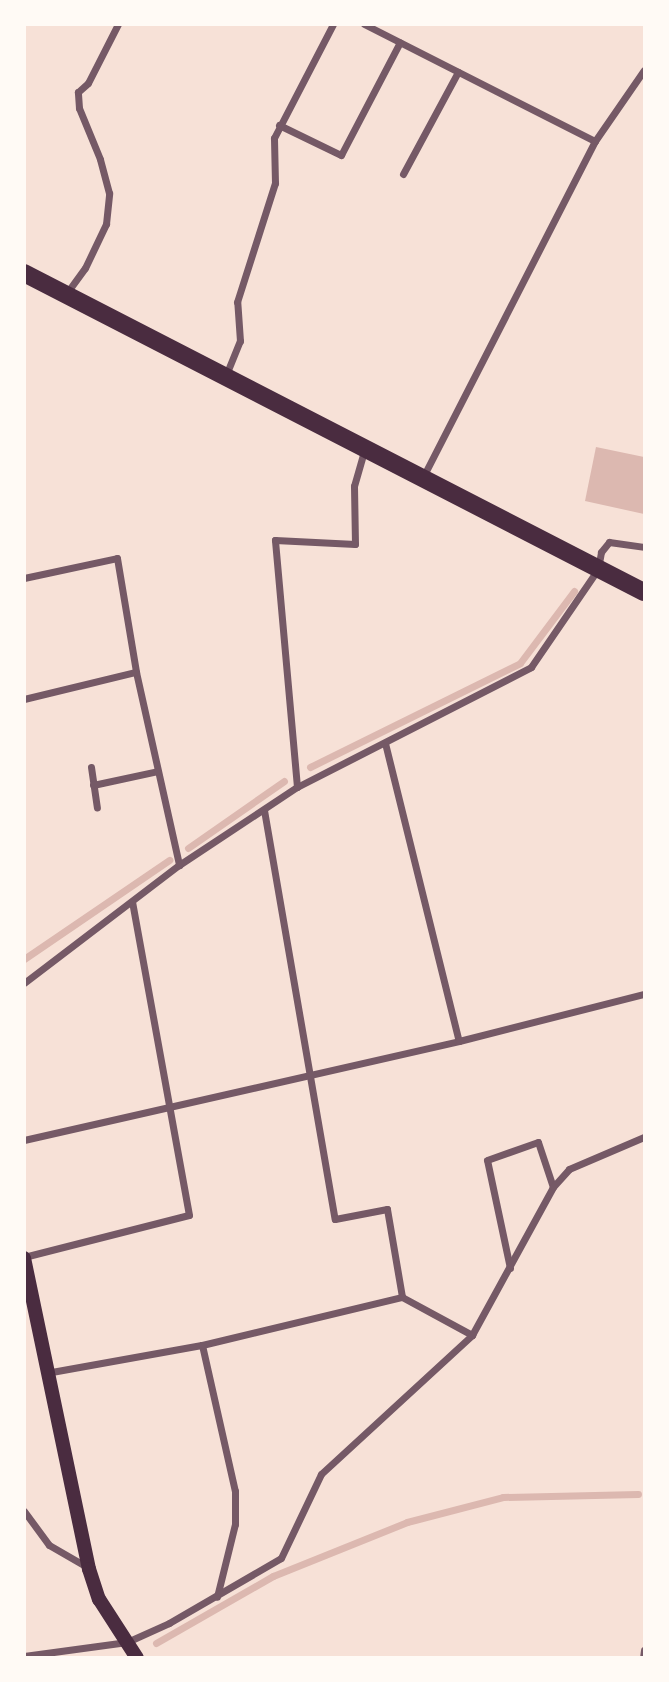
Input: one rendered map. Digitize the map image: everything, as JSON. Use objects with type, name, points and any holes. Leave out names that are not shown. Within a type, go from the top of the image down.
[{"type":"main road","points":[[24,273],[645,592]]},
{"type":"main road","points":[[24,1258],[89,1569],[99,1599],[137,1657]]},
{"type":"street","points":[[66,294],[85,268],[106,224],[109,193],[100,159],[79,108],[78,92],[88,83],[118,24]]},
{"type":"street","points":[[225,377],[240,341],[237,302],[275,183],[274,138],[333,24]]},
{"type":"street","points":[[365,24],[595,141]]},
{"type":"street","points":[[279,125],[341,155],[400,42]]},
{"type":"street","points":[[423,478],[595,141],[645,70]]},
{"type":"street","points":[[403,174],[458,72]]},
{"type":"street","points":[[297,787],[275,540],[355,544],[354,486],[364,449]]},
{"type":"street","points":[[24,983],[179,865],[297,787],[531,667],[598,569],[601,552],[609,542],[645,547]]},
{"type":"street","points":[[24,578],[117,558],[136,672],[179,865]]},
{"type":"street","points":[[24,699],[136,672]]},
{"type":"street","points":[[385,743],[459,1041]]},
{"type":"street","points":[[90,767],[97,808]]},
{"type":"street","points":[[93,785],[158,771]]},
{"type":"street","points":[[264,810],[335,1219],[387,1209],[402,1297]]},
{"type":"street","points":[[24,1258],[188,1215],[132,902]]},
{"type":"street","points":[[24,1140],[459,1041],[645,994]]},
{"type":"street","points":[[24,1656],[127,1642],[217,1597],[281,1558],[321,1474],[472,1335],[553,1187],[569,1169],[645,1137]]},
{"type":"street","points":[[510,1268],[487,1160],[538,1142],[553,1187]]},
{"type":"street","points":[[46,1373],[202,1345],[402,1297],[472,1335]]},
{"type":"street","points":[[202,1345],[236,1491],[235,1524],[217,1597]]},
{"type":"street","points":[[24,1511],[49,1545],[89,1569]]},
{"type":"street","points":[[643,1657],[645,1650]]},
{"type":"shaded area","points":[[596,447],[644,457],[644,514],[585,501]]},
{"type":"waterway","points":[[310,767],[520,663],[574,591]]},
{"type":"waterway","points":[[188,848],[284,781]]},
{"type":"waterway","points":[[24,959],[169,860]]},
{"type":"waterway","points":[[156,1643],[273,1576],[407,1522],[503,1497],[638,1494]]}]
